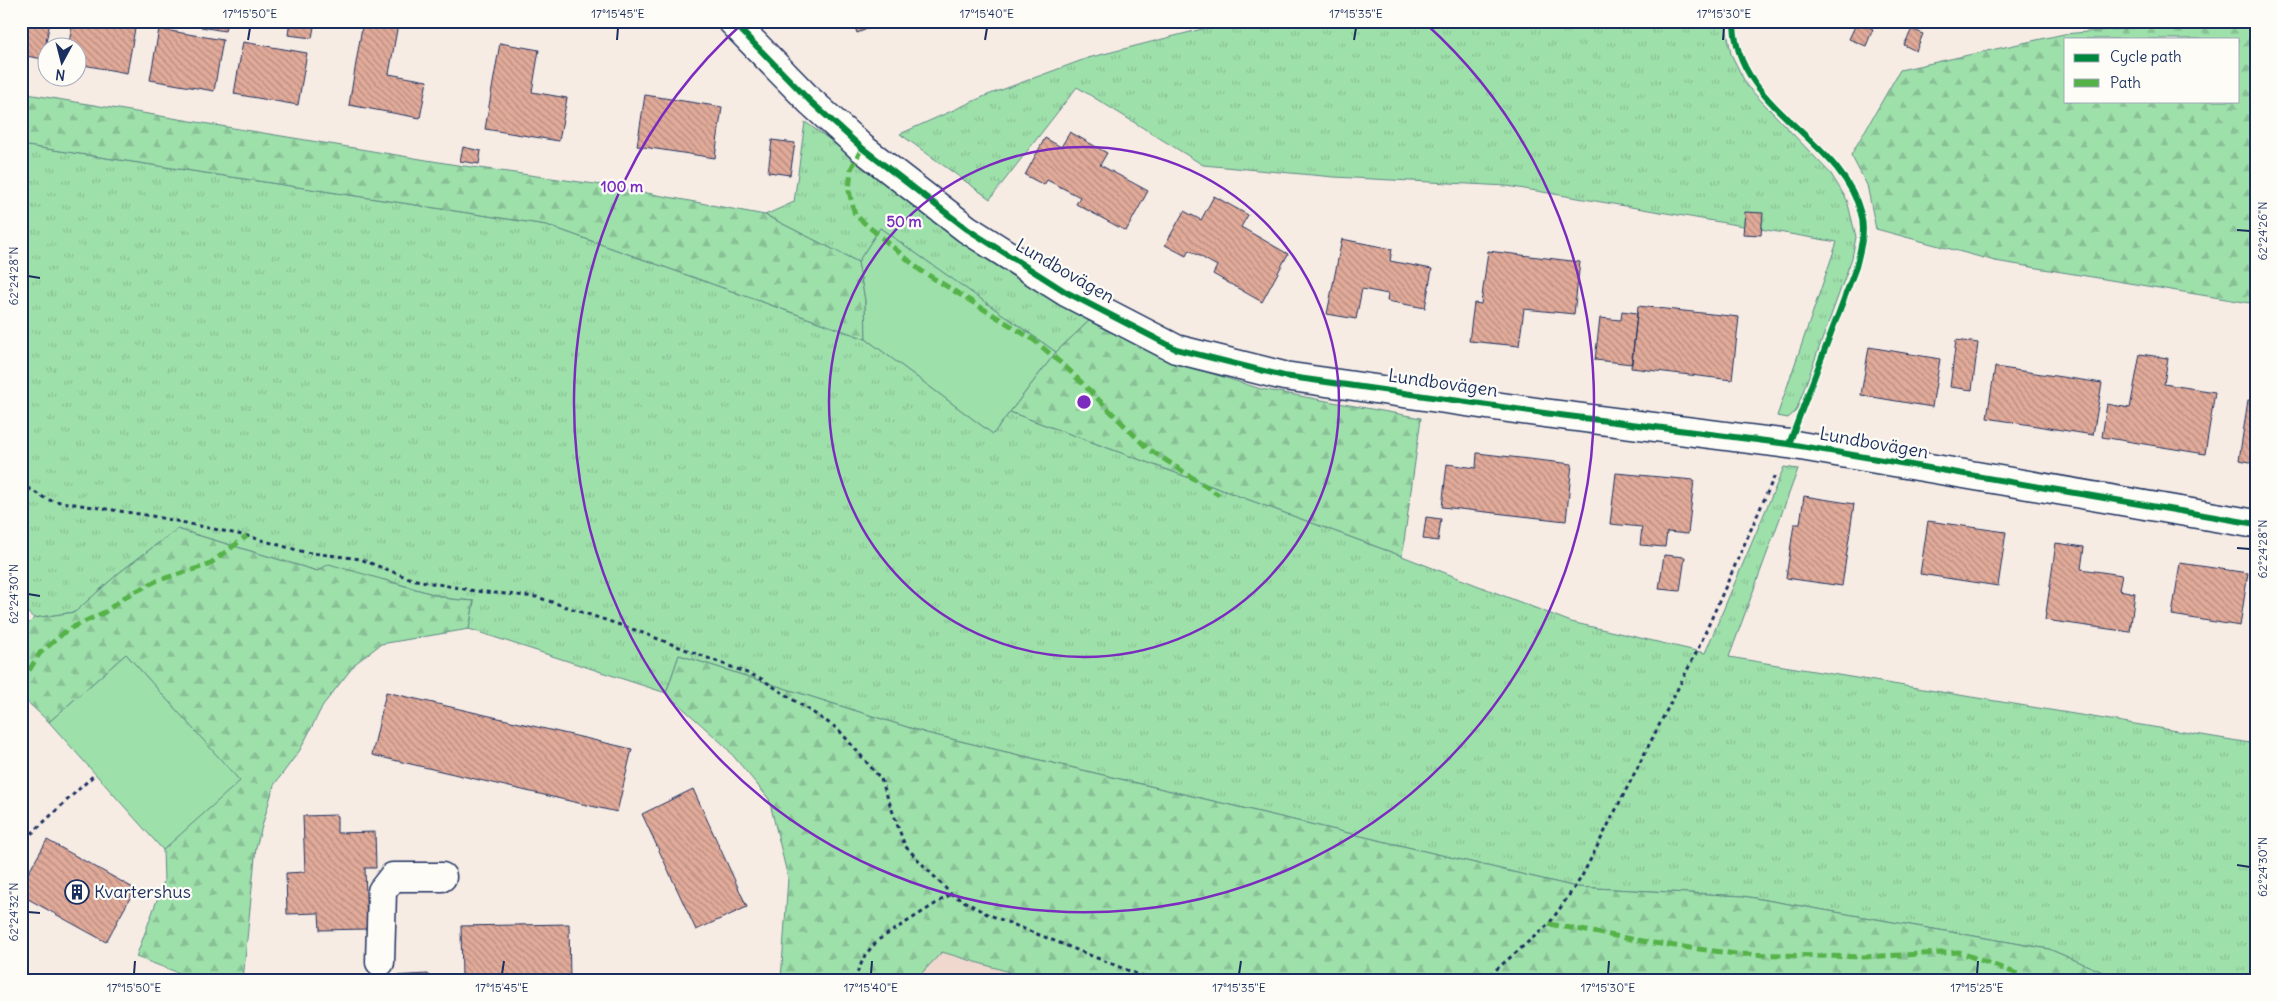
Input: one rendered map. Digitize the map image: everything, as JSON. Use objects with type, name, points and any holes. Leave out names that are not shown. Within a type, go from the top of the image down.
[{"type":"street","name":"Lundbovägen","points":[[732,21],[810,101],[862,148],[967,229],[1066,292],[1176,349],[1284,376],[1544,413],[1788,444],[2256,524]]},
{"type":"street","points":[[380,962],[382,891],[393,877],[442,877]]},
{"type":"path","points":[[1484,980],[1549,924],[1581,878],[1698,649],[1788,444]]},
{"type":"path","points":[[21,484],[48,500],[152,516],[247,536],[304,552],[360,559],[411,579],[475,591],[537,597],[635,630],[760,678],[838,730],[881,779],[905,846],[951,894],[987,914],[1152,980]]},
{"type":"path","points":[[21,846],[30,835],[94,776]]},
{"type":"path","points":[[854,980],[865,955],[878,940],[951,894]]},
{"type":"shaded area","points":[[941,952],[1036,980],[915,980]]},
{"type":"green space","points":[[1266,21],[1725,21],[1731,54],[1747,86],[1831,174],[1847,200],[1856,237],[1852,258],[1796,411],[1788,418],[1777,416],[1837,242],[1507,186],[1334,177],[1203,165],[1077,87],[990,199],[900,134],[985,96],[1088,58],[1214,26]]},
{"type":"green space","points":[[2210,21],[2256,21],[2256,304],[1995,261],[1876,229],[1867,185],[1851,155],[1900,70],[2064,34]]},
{"type":"green space","points":[[21,93],[457,165],[609,186],[765,215],[858,262],[865,300],[866,339],[547,225],[21,145]]},
{"type":"green space","points":[[805,122],[1089,321],[1056,352],[880,228],[858,262],[765,215],[794,202]]},
{"type":"green space","points":[[21,145],[547,225],[866,339],[993,434],[1010,412],[1402,556],[1571,622],[1705,653],[1784,467],[1798,469],[1729,657],[2256,744],[2256,980],[2121,980],[2049,949],[1743,896],[1576,887],[926,733],[679,655],[666,693],[469,629],[474,601],[450,599],[385,580],[317,571],[177,529],[120,572],[75,612],[34,618],[21,607]]},
{"type":"green space","points":[[880,228],[1056,352],[993,434],[866,339],[865,300],[858,262]]},
{"type":"green space","points":[[1089,321],[1166,359],[1261,389],[1421,418],[1402,556],[1010,412],[1056,352]]},
{"type":"green space","points":[[177,529],[317,571],[329,564],[450,599],[474,601],[469,629],[381,644],[356,663],[323,705],[300,750],[274,785],[256,847],[243,980],[198,980],[136,957],[164,881],[163,850],[239,781],[126,654],[49,722],[21,696],[21,631],[34,618],[75,612],[120,572]]},
{"type":"green space","points":[[126,654],[240,781],[163,850],[49,722]]},
{"type":"green space","points":[[679,655],[926,733],[1576,887],[1743,896],[2049,949],[2121,980],[1036,980],[942,952],[915,980],[781,980],[788,878],[769,799],[725,746],[666,693]]},
{"type":"building","points":[[21,21],[50,21],[47,38],[38,38],[38,58],[21,55]]},
{"type":"building","points":[[73,21],[136,23],[127,73],[88,66],[88,38],[70,38]]},
{"type":"building","points":[[202,21],[227,21],[225,31],[201,27]]},
{"type":"building","points":[[290,21],[315,21],[312,38],[288,35]]},
{"type":"building","points":[[363,21],[398,24],[389,74],[427,81],[420,118],[349,105]]},
{"type":"building","points":[[853,21],[888,21],[857,33]]},
{"type":"building","points":[[1857,22],[1873,29],[1866,46],[1849,39]]},
{"type":"building","points":[[159,29],[223,40],[214,91],[150,80]]},
{"type":"building","points":[[1912,29],[1923,34],[1916,51],[1904,45]]},
{"type":"building","points":[[243,42],[307,53],[298,105],[234,94]]},
{"type":"building","points":[[500,43],[539,50],[532,92],[567,98],[559,141],[485,129]]},
{"type":"building","points":[[645,95],[722,107],[715,158],[637,146]]},
{"type":"building","points":[[1070,132],[1107,153],[1100,165],[1148,191],[1126,231],[1076,204],[1080,197],[1047,180],[1044,185],[1025,175],[1045,138],[1061,147]]},
{"type":"building","points":[[772,140],[795,143],[790,175],[768,172]]},
{"type":"building","points":[[463,147],[481,151],[479,164],[460,161]]},
{"type":"building","points":[[1214,196],[1248,215],[1241,227],[1288,254],[1262,302],[1213,274],[1217,266],[1189,250],[1186,256],[1165,245],[1184,211],[1201,220]]},
{"type":"building","points":[[1745,212],[1763,213],[1761,235],[1743,234]]},
{"type":"building","points":[[1342,239],[1392,249],[1390,261],[1432,269],[1425,308],[1387,301],[1388,294],[1362,289],[1356,319],[1327,314]]},
{"type":"building","points":[[1488,251],[1580,262],[1574,314],[1524,309],[1519,346],[1469,341],[1474,303],[1481,304]]},
{"type":"building","points":[[1638,306],[1739,317],[1732,380],[1631,368]]},
{"type":"building","points":[[1622,311],[1637,313],[1632,364],[1595,360],[1600,318],[1621,320]]},
{"type":"building","points":[[1956,340],[1978,343],[1972,390],[1950,387]]},
{"type":"building","points":[[1869,347],[1940,359],[1932,407],[1861,395]]},
{"type":"building","points":[[2140,354],[2168,358],[2164,384],[2215,392],[2205,454],[2102,437],[2107,404],[2130,408]]},
{"type":"building","points":[[1995,367],[2102,383],[2093,435],[1987,418]]},
{"type":"building","points":[[2248,400],[2256,401],[2256,463],[2239,460]]},
{"type":"building","points":[[1477,453],[1572,464],[1566,521],[1442,507],[1447,464],[1476,468]]},
{"type":"building","points":[[1616,473],[1694,480],[1688,534],[1667,532],[1665,547],[1640,545],[1642,527],[1610,524]]},
{"type":"building","points":[[1804,496],[1854,504],[1842,586],[1786,578],[1794,524],[1800,524]]},
{"type":"building","points":[[1426,517],[1441,519],[1438,541],[1423,539]]},
{"type":"building","points":[[1928,521],[2006,532],[1998,586],[1920,574]]},
{"type":"building","points":[[2056,543],[2084,547],[2081,569],[2122,575],[2119,590],[2135,593],[2130,632],[2045,620]]},
{"type":"building","points":[[1664,555],[1685,557],[1680,591],[1659,589]]},
{"type":"building","points":[[2180,563],[2248,573],[2240,626],[2172,615]]},
{"type":"building","points":[[386,692],[632,749],[617,812],[372,755]]},
{"type":"building","points":[[693,789],[747,907],[696,930],[642,814]]},
{"type":"building","points":[[337,815],[337,833],[375,832],[376,868],[365,868],[367,929],[320,930],[319,913],[287,914],[286,873],[305,872],[303,816]]},
{"type":"building","name":"Kvartershus","points":[[47,840],[135,889],[106,942],[21,895],[21,886]]},
{"type":"building","points":[[569,924],[570,980],[462,980],[461,926]]},
{"type":"building","points":[[428,974],[428,980],[373,980],[372,977]]},
{"type":"marked path","points":[[862,148],[851,169],[849,191],[855,215],[920,270],[1034,340],[1070,371],[1147,448],[1219,495]]},
{"type":"marked path","points":[[21,683],[40,653],[67,630],[105,612],[125,597],[156,581],[208,565],[247,536]]},
{"type":"marked path","points":[[1549,924],[1653,943],[1736,954],[1864,957],[1959,952],[2034,980]]},
{"type":"cycle path","points":[[732,21],[810,101],[862,148],[967,229],[1066,292],[1176,349],[1284,376],[1544,413],[1789,444],[2256,524]]},
{"type":"cycle path","points":[[1734,21],[1739,51],[1751,77],[1769,100],[1833,164],[1850,187],[1861,214],[1863,227],[1856,267],[1789,444]]},
{"type":"place","name":"Kvartershus","points":[[77,892]]}]
